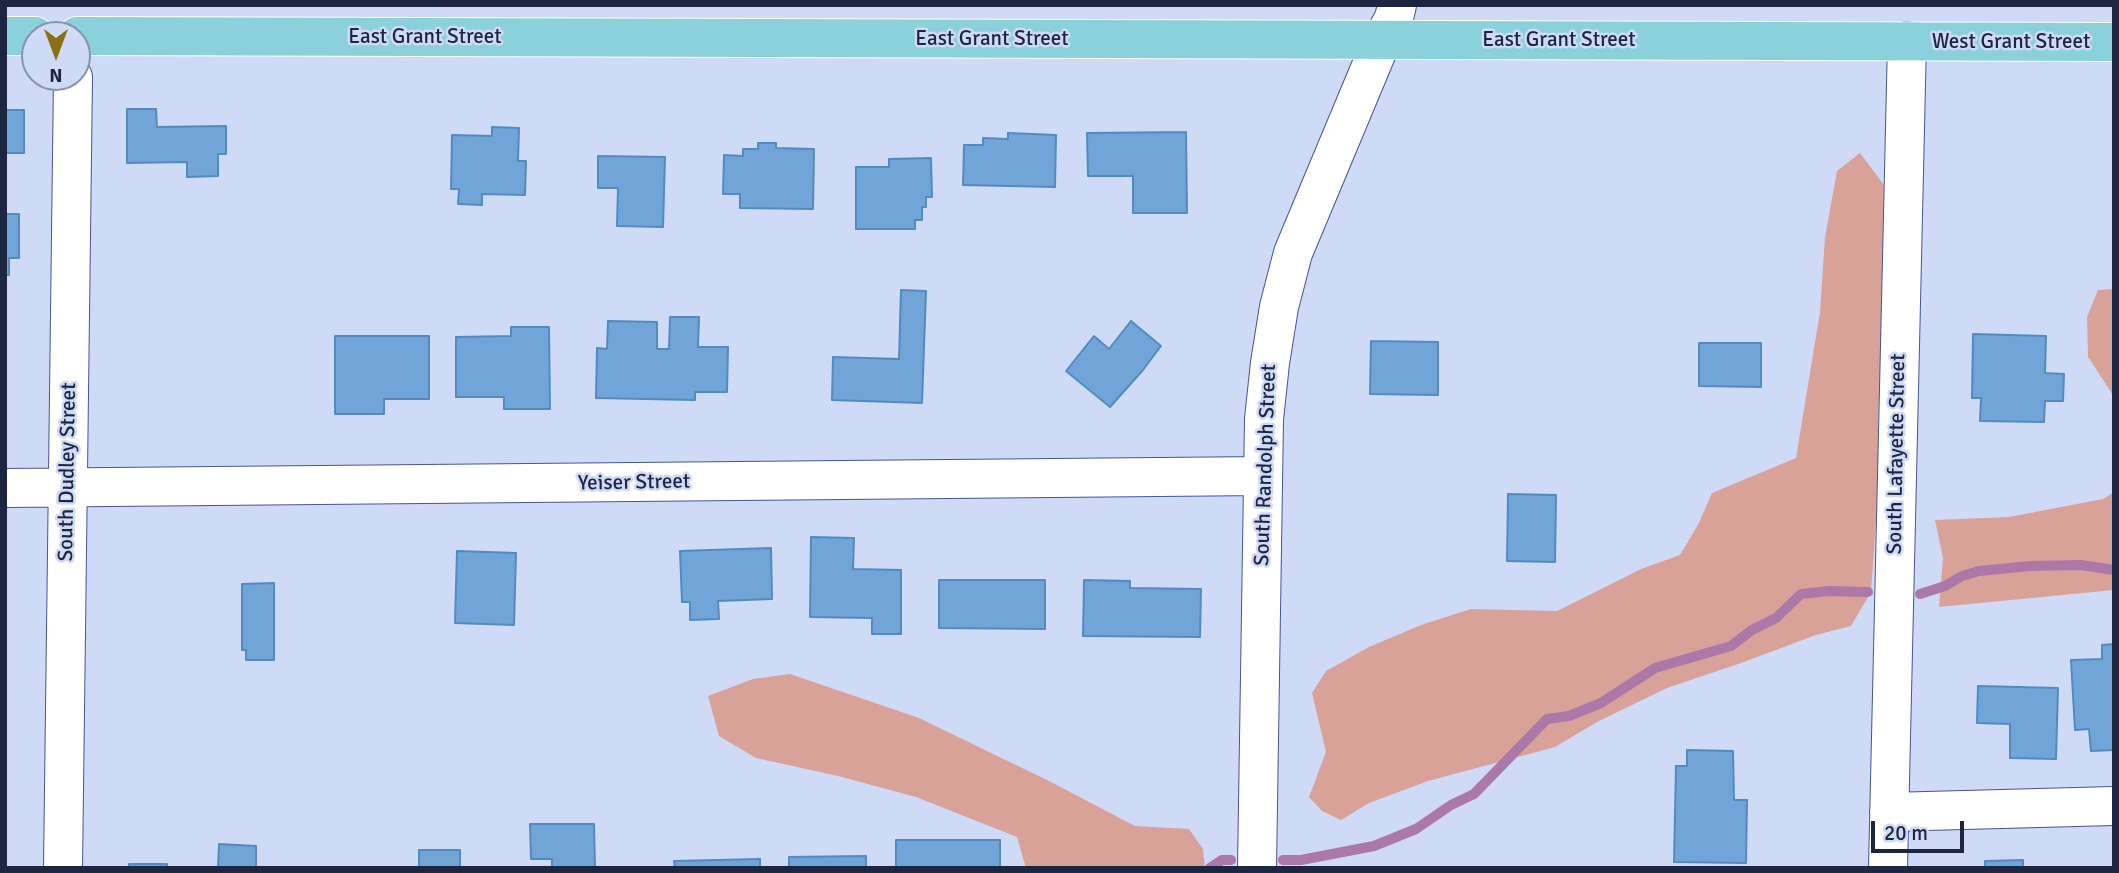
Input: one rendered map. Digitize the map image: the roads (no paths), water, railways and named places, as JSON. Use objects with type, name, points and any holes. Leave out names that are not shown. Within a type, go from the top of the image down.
[{"type":"main road","name":"East Grant Street","points":[[91,36],[1907,41]]},
{"type":"main road","name":"West Grant Street","points":[[1907,41],[2114,42]]},
{"type":"street","name":"South Randolph Street","points":[[1257,868],[1264,419],[1279,307],[1293,253],[1382,40],[1394,18],[1397,5]]},
{"type":"street","name":"South Lafayette Street","points":[[1888,868],[1907,41]]},
{"type":"street","name":"South Dudley Street","points":[[63,868],[73,91]]},
{"type":"street","name":"Yeiser Street","points":[[5,488],[1263,476]]},
{"type":"street","points":[[1889,812],[2114,806]]},
{"type":"waterway","points":[[1920,594],[1979,571],[2081,565],[2114,570]]},
{"type":"waterway","points":[[1283,860],[1301,860],[1374,846],[1416,829],[1451,805],[1474,794],[1547,719],[1569,716],[1601,703],[1655,668],[1731,646],[1752,630],[1776,618],[1801,594],[1829,591],[1868,592]]},
{"type":"waterway","points":[[1210,868],[1222,860],[1231,860]]}]
